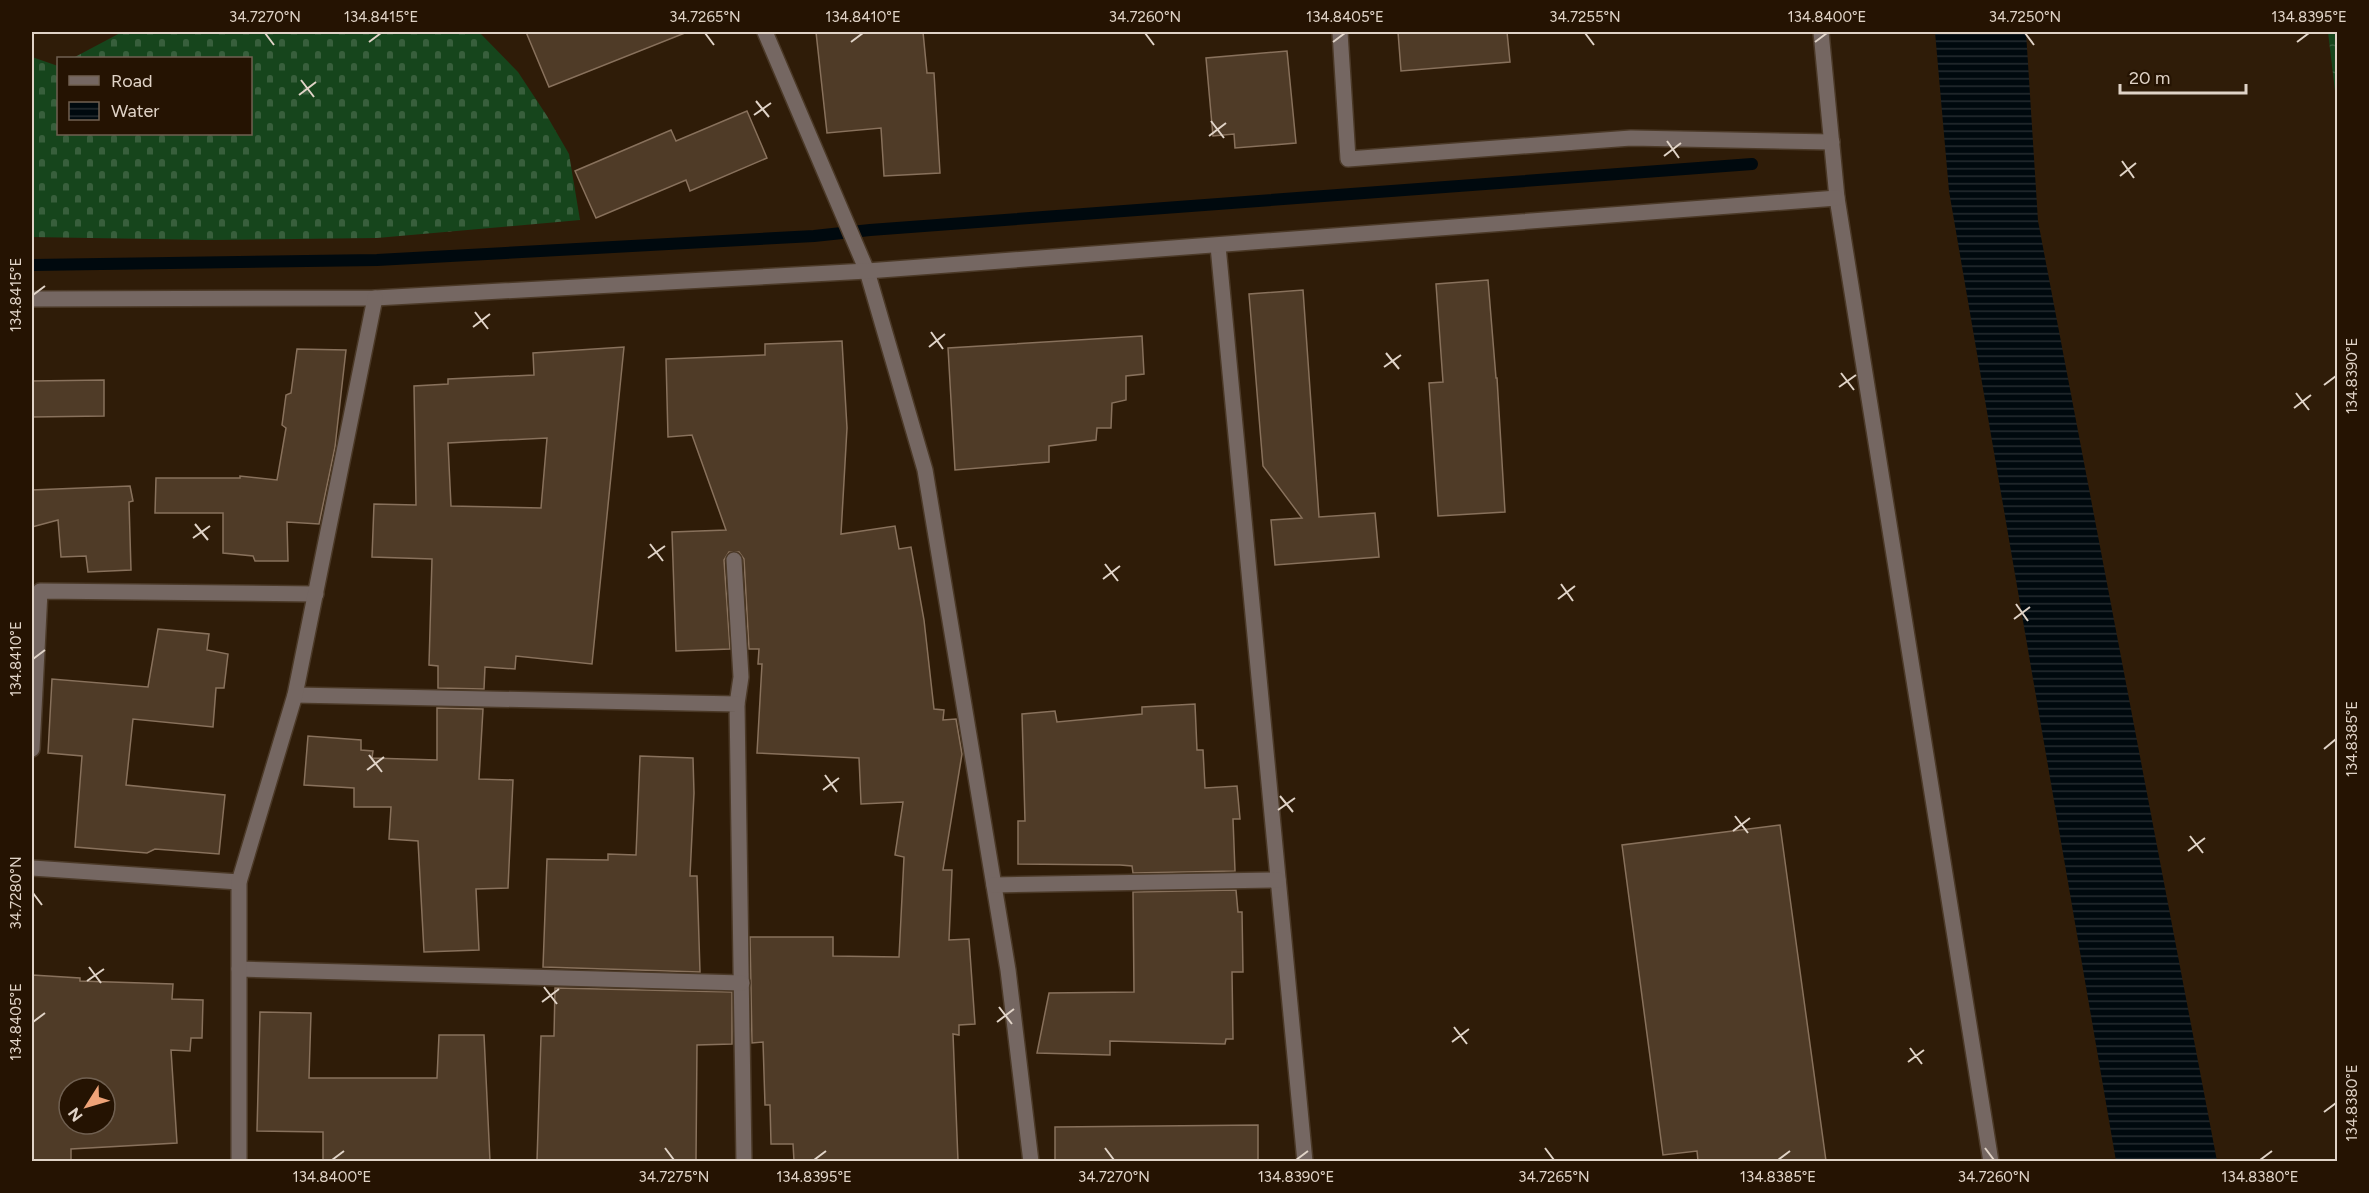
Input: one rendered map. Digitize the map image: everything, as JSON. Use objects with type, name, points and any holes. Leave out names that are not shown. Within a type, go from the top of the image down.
[{"type":"street","points":[[765,32],[867,271],[925,470],[1008,970],[1031,1161]]},
{"type":"street","points":[[1340,32],[1348,159],[1630,138],[1832,142]]},
{"type":"street","points":[[1821,32],[1837,198],[1991,1161]]},
{"type":"street","points":[[32,299],[375,298],[867,271],[1837,198]]},
{"type":"street","points":[[1218,246],[1305,1161]]},
{"type":"street","points":[[238,1161],[239,882],[295,695],[375,298]]},
{"type":"street","points":[[734,560],[741,677],[737,704],[744,1161]]},
{"type":"street","points":[[32,749],[40,591],[316,594]]},
{"type":"street","points":[[295,695],[737,704]]},
{"type":"street","points":[[32,868],[239,882]]},
{"type":"street","points":[[994,885],[1278,880]]},
{"type":"street","points":[[239,969],[742,983]]},
{"type":"green space","points":[[122,32],[479,32],[518,72],[569,154],[580,220],[377,238],[208,240],[32,237],[32,57],[57,66],[57,135],[252,135],[252,57],[75,57]]},
{"type":"green space","points":[[2328,32],[2337,32],[2337,108]]},
{"type":"water","points":[[1935,32],[2026,32],[2038,221],[2217,1161],[2116,1161],[1949,191]]},
{"type":"building","points":[[526,32],[684,32],[685,33],[549,87]]},
{"type":"building","points":[[816,32],[923,32],[927,73],[934,73],[940,173],[884,176],[881,128],[827,133]]},
{"type":"building","points":[[1398,32],[1507,32],[1510,62],[1401,71]]},
{"type":"building","points":[[1287,51],[1296,143],[1235,148],[1234,134],[1213,136],[1206,58]]},
{"type":"building","points":[[747,111],[767,158],[690,191],[686,180],[596,218],[575,171],[671,130],[676,141]]},
{"type":"building","points":[[1488,280],[1497,378],[1505,512],[1438,516],[1429,383],[1443,382],[1436,284]]},
{"type":"building","points":[[1303,290],[1319,517],[1375,513],[1379,557],[1275,565],[1271,520],[1302,518],[1263,466],[1249,294]]},
{"type":"building","points":[[1142,336],[1144,374],[1126,376],[1126,400],[1112,403],[1111,428],[1097,428],[1096,440],[1049,446],[1049,462],[955,470],[948,348]]},
{"type":"building","points":[[842,341],[847,428],[841,534],[895,526],[899,549],[911,547],[924,620],[934,709],[944,710],[943,720],[956,719],[962,754],[943,870],[952,870],[949,940],[969,939],[975,1024],[959,1025],[959,1035],[953,1034],[958,1161],[794,1161],[793,1144],[771,1144],[770,1105],[765,1105],[763,1042],[752,1043],[750,937],[833,937],[833,956],[899,957],[904,857],[895,855],[903,802],[861,804],[859,758],[757,753],[762,664],[758,664],[759,649],[749,649],[744,559],[739,552],[729,552],[724,560],[730,649],[676,651],[672,532],[726,530],[692,435],[668,437],[666,359],[765,355],[765,344]]},
{"type":"building","points":[[624,347],[592,664],[516,656],[515,669],[485,667],[484,689],[438,688],[438,666],[429,665],[432,559],[372,557],[374,504],[416,505],[414,386],[448,384],[448,379],[534,375],[533,353]],"holes":[[[547,438],[541,508],[451,506],[448,443]]]},
{"type":"building","points":[[297,349],[346,350],[335,447],[319,524],[287,522],[288,561],[255,561],[253,556],[223,553],[223,513],[155,513],[156,478],[240,478],[240,476],[277,480],[286,428],[282,425],[286,395],[291,393]]},
{"type":"building","points":[[104,380],[104,416],[32,417],[32,381]]},
{"type":"building","points":[[130,486],[133,501],[129,502],[131,570],[88,572],[86,556],[61,557],[58,520],[32,527],[32,490]]},
{"type":"building","points":[[158,629],[209,634],[207,650],[228,654],[224,688],[216,688],[213,727],[133,719],[126,785],[225,795],[219,854],[155,849],[147,853],[75,847],[82,756],[48,753],[52,679],[148,687]]},
{"type":"building","points":[[1195,704],[1197,750],[1203,750],[1205,788],[1237,786],[1240,819],[1233,819],[1235,871],[1133,873],[1132,866],[1120,865],[1018,864],[1018,821],[1025,821],[1022,714],[1055,711],[1057,722],[1142,714],[1142,707]]},
{"type":"building","points":[[437,708],[483,709],[479,779],[513,780],[508,888],[476,889],[479,950],[424,952],[418,841],[389,839],[391,807],[354,807],[354,788],[304,785],[308,736],[361,740],[361,750],[373,751],[372,758],[437,760]]},
{"type":"building","points":[[640,756],[693,758],[694,793],[690,876],[697,876],[700,972],[543,967],[547,859],[608,860],[608,854],[636,855]]},
{"type":"building","points":[[1780,825],[1826,1161],[1698,1161],[1697,1151],[1663,1155],[1622,845]]},
{"type":"building","points":[[1236,890],[1238,912],[1242,912],[1243,972],[1232,972],[1233,1039],[1226,1039],[1225,1044],[1110,1041],[1110,1055],[1037,1053],[1049,993],[1134,992],[1133,892]]},
{"type":"building","points":[[32,975],[80,978],[80,981],[173,984],[172,999],[203,1000],[202,1038],[191,1038],[190,1051],[171,1050],[177,1143],[71,1149],[71,1161],[32,1161]]},
{"type":"building","points":[[555,988],[732,992],[732,1044],[697,1045],[696,1161],[537,1161],[541,1036],[554,1036]]},
{"type":"building","points":[[260,1012],[311,1013],[309,1078],[437,1078],[439,1035],[484,1035],[490,1161],[323,1161],[323,1132],[257,1131]]},
{"type":"building","points":[[1258,1125],[1258,1161],[1055,1161],[1055,1127]]},
{"type":"waterway","points":[[32,265],[377,260],[814,236],[1752,164]]}]
